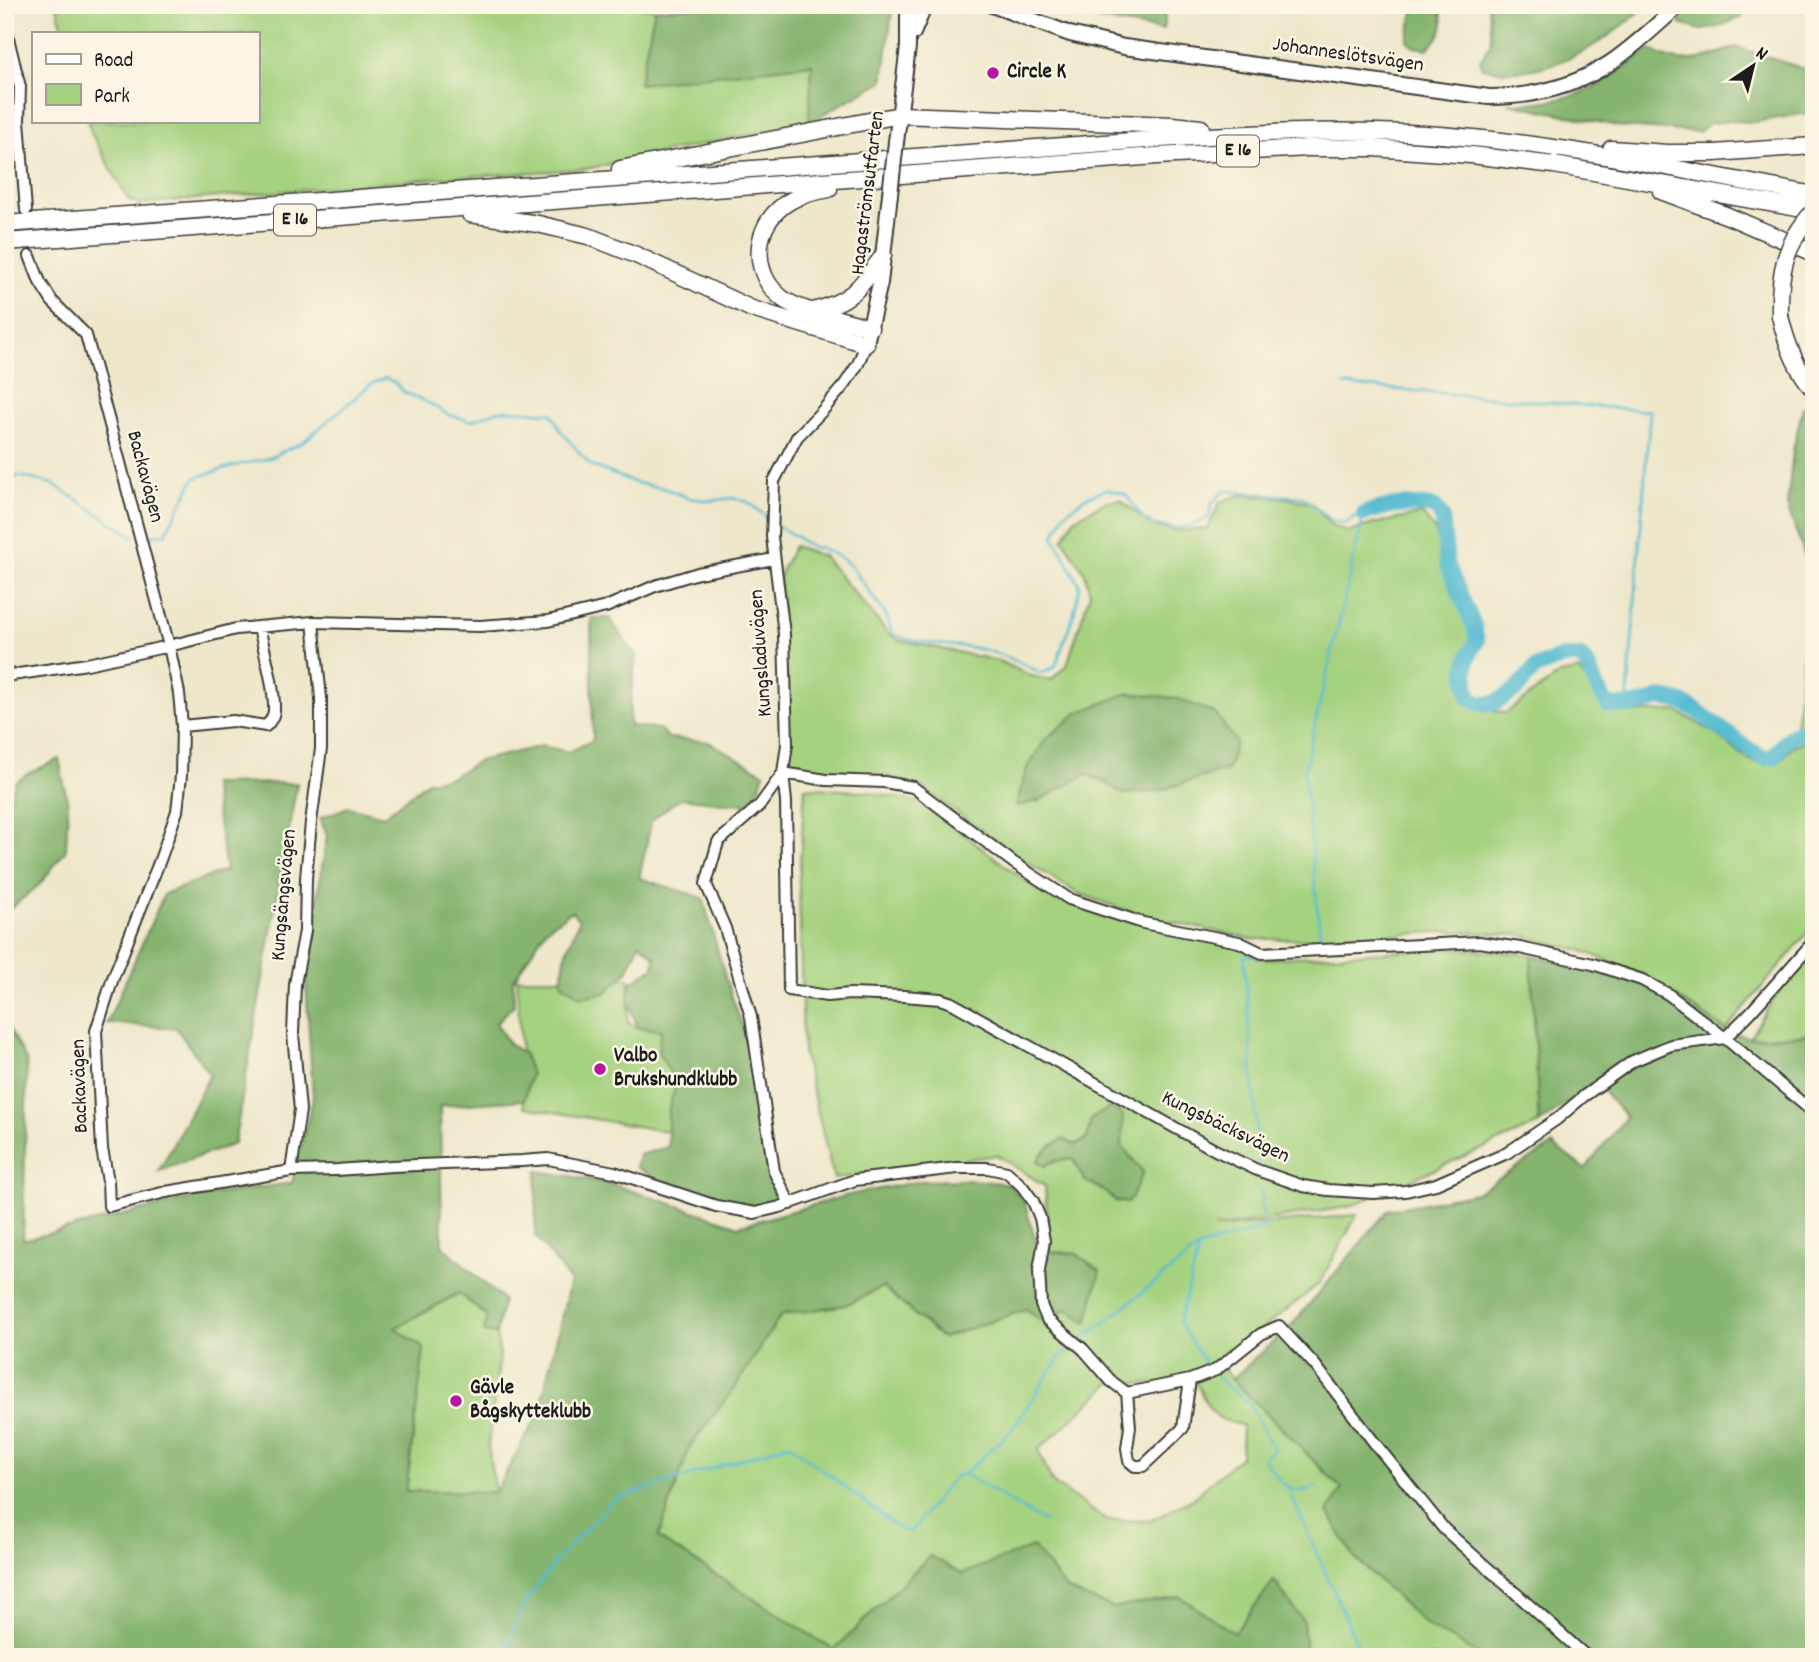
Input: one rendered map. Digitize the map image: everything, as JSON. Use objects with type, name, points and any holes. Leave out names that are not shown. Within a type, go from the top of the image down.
[{"type":"highway","points":[[549,183],[901,115],[1172,125],[1249,133]]},
{"type":"highway","name":"E 16","points":[[5,224],[1249,133],[1372,131],[1528,144],[1814,195]]},
{"type":"highway","points":[[1528,144],[1667,153],[1714,153],[1814,146]]},
{"type":"highway","name":"E 16","points":[[5,242],[1157,156],[1321,148],[1374,148],[1471,155],[1554,165],[1814,211]]},
{"type":"highway","points":[[868,336],[783,299],[765,279],[760,266],[760,241],[771,218],[780,208],[802,195],[922,174]]},
{"type":"highway","points":[[1623,177],[1728,216],[1814,253]]},
{"type":"highway","points":[[436,210],[538,224],[588,236],[636,255],[752,309],[868,336]]},
{"type":"highway","points":[[1814,211],[1797,233],[1783,265],[1779,288],[1784,337],[1794,360],[1814,389]]},
{"type":"highway","points":[[813,311],[852,295],[883,256]]},
{"type":"main road","name":"Hagaströmsutfarten","points":[[868,336],[883,256],[901,115],[908,47],[908,5]]},
{"type":"main road","name":"Hagaströmsutfarten","points":[[908,47],[925,5]]},
{"type":"main road","name":"Johanneslötsvägen","points":[[992,5],[1070,34],[1124,47],[1500,97],[1562,87],[1589,75],[1612,62],[1679,5]]},
{"type":"street","points":[[5,26],[20,87],[19,121],[26,210]]},
{"type":"street","name":"Backavägen","points":[[30,256],[40,282],[52,301],[86,335],[169,646],[179,693],[182,726],[177,811],[113,978],[96,1031],[102,1149],[109,1206],[178,1189],[291,1171]]},
{"type":"street","name":"Kungsladuvägen","points":[[789,990],[786,802],[783,773],[787,744],[787,701],[784,635],[772,537],[774,481],[797,438],[845,384],[858,364],[868,336]]},
{"type":"street","points":[[5,676],[87,664],[236,629],[313,622],[480,626],[548,621],[606,607],[655,586],[698,573],[774,559]]},
{"type":"street","name":"Kungsängsvägen","points":[[291,1171],[300,1110],[293,1034],[295,984],[305,931],[308,855],[321,749],[321,698],[313,622]]},
{"type":"street","points":[[182,726],[233,721],[266,726],[269,724],[274,712],[259,627]]},
{"type":"street","points":[[790,1204],[774,1171],[751,1017],[725,928],[706,884],[718,842],[760,805],[783,773],[826,780],[884,782],[913,787],[1014,863],[1069,899],[1143,923],[1239,942],[1262,953],[1479,942],[1593,964],[1642,980],[1668,994],[1726,1038],[1814,1113]]},
{"type":"street","points":[[1726,1038],[1814,941]]},
{"type":"street","name":"Kungsbäcksvägen","points":[[789,990],[827,996],[904,996],[940,999],[952,1003],[1215,1150],[1257,1170],[1303,1186],[1373,1193],[1405,1191],[1436,1184],[1507,1153],[1633,1061],[1671,1045],[1726,1038]]},
{"type":"street","points":[[291,1171],[548,1159],[614,1172],[716,1206],[755,1213],[790,1204],[855,1180],[957,1168],[988,1168],[1007,1172],[1027,1194],[1040,1218],[1044,1241],[1039,1270],[1041,1305],[1047,1319],[1083,1349],[1111,1381],[1128,1393],[1190,1380],[1216,1370],[1261,1334],[1279,1326],[1315,1365],[1444,1529],[1587,1657]]},
{"type":"street","points":[[1128,1393],[1129,1461],[1135,1466],[1143,1466],[1183,1428],[1190,1380]]},
{"type":"green space","points":[[631,5],[655,9],[639,83],[812,64],[809,122],[586,169],[424,179],[138,204],[128,199],[91,133],[88,122],[259,122],[259,32],[64,32],[57,7]]},
{"type":"green space","points":[[756,5],[893,5],[883,81],[809,122],[812,64],[639,84],[655,9]]},
{"type":"green space","points":[[1059,5],[1167,5],[1163,30],[1099,20]]},
{"type":"green space","points":[[1415,5],[1439,5],[1441,12],[1442,29],[1427,49],[1414,47],[1407,40]]},
{"type":"green space","points":[[1488,5],[1647,5],[1611,34],[1571,57],[1527,70],[1505,71],[1482,68],[1480,61],[1491,42]]},
{"type":"green space","points":[[1693,5],[1745,5],[1742,17],[1715,28],[1701,30],[1680,24],[1678,17]]},
{"type":"green space","points":[[1736,47],[1814,72],[1814,112],[1755,122],[1710,123],[1699,132],[1622,127],[1508,103],[1546,101],[1583,92],[1611,77],[1650,49],[1672,59],[1693,60]]},
{"type":"green space","points":[[1803,407],[1814,411],[1814,577],[1787,506],[1793,450]]},
{"type":"green space","points":[[1240,495],[1288,498],[1312,503],[1331,525],[1349,532],[1422,514],[1435,530],[1443,561],[1472,629],[1463,670],[1463,700],[1484,710],[1506,713],[1560,674],[1579,670],[1596,693],[1617,713],[1677,711],[1716,734],[1747,759],[1765,765],[1779,762],[1793,746],[1814,737],[1814,925],[1726,1030],[1714,1022],[1687,1014],[1644,975],[1583,951],[1521,935],[1450,931],[1326,939],[1252,939],[1142,916],[1077,893],[1017,856],[922,787],[885,776],[830,775],[786,768],[779,576],[794,546],[823,556],[888,633],[899,640],[999,661],[1031,676],[1051,680],[1067,665],[1090,593],[1085,573],[1063,539],[1074,519],[1107,501],[1121,500],[1142,518],[1161,528],[1194,530],[1208,528],[1220,502]],"holes":[[[1046,739],[1228,769],[1158,791],[1122,794],[1105,782],[1086,774],[1038,801],[1017,806],[1027,768]]]},
{"type":"green space","points":[[1811,573],[1814,577],[1814,723],[1796,728]]},
{"type":"green space","points":[[591,618],[609,618],[636,656],[630,726],[659,729],[669,738],[709,742],[764,773],[754,804],[680,798],[652,820],[639,878],[703,898],[726,980],[752,1054],[775,1200],[755,1208],[720,1202],[659,1181],[636,1167],[639,1155],[668,1147],[668,1112],[676,1084],[658,1051],[661,1030],[638,1028],[629,1003],[631,982],[654,968],[655,957],[640,943],[627,972],[605,993],[581,997],[561,983],[566,952],[579,921],[572,911],[547,928],[513,981],[514,1005],[496,1023],[509,1044],[524,1054],[531,1074],[524,1100],[440,1106],[442,1245],[503,1300],[496,1334],[484,1332],[487,1316],[459,1293],[395,1328],[424,1348],[406,1491],[495,1492],[539,1413],[570,1281],[535,1235],[537,1171],[605,1182],[739,1226],[849,1195],[920,1181],[971,1180],[1010,1184],[1024,1201],[1036,1242],[1050,1252],[1075,1253],[1100,1271],[1087,1323],[1068,1309],[1040,1320],[1027,1309],[942,1338],[883,1287],[845,1305],[781,1315],[733,1390],[690,1446],[658,1538],[834,1650],[930,1556],[962,1574],[1033,1547],[1067,1590],[1113,1608],[1180,1597],[1234,1633],[1274,1581],[1303,1621],[1306,1657],[5,1657],[5,1021],[27,1062],[23,1240],[200,1196],[292,1183],[313,1098],[306,983],[327,836],[320,818],[348,807],[384,816],[428,781],[451,777],[479,761],[542,746],[569,752],[593,740]]},
{"type":"green space","points":[[1128,693],[1175,698],[1215,713],[1236,742],[1228,769],[1158,791],[1122,794],[1105,782],[1086,774],[1038,801],[1016,806],[1027,768],[1046,739],[1077,713]]},
{"type":"green space","points":[[59,759],[68,804],[66,850],[40,884],[5,913],[5,822],[15,782]]},
{"type":"green space","points":[[297,783],[234,1144],[159,1171],[210,1075],[176,1028],[107,1023],[164,894],[226,870],[212,784]]},
{"type":"green space","points":[[805,787],[868,792],[922,803],[1039,891],[1070,903],[1239,946],[1260,959],[1455,948],[1531,955],[1539,1124],[1348,1207],[1214,1228],[1357,1215],[1319,1284],[1219,1363],[1342,1489],[1426,1625],[1483,1657],[1306,1657],[1303,1621],[1274,1581],[1234,1633],[1180,1597],[1113,1608],[1067,1590],[1033,1547],[962,1574],[930,1556],[834,1650],[658,1538],[690,1446],[733,1390],[781,1315],[845,1305],[883,1287],[942,1338],[1027,1309],[1040,1320],[1068,1309],[1075,1253],[1050,1252],[1045,1186],[997,1155],[834,1179],[803,1052],[799,880]],"holes":[[[1122,1116],[1122,1146],[1116,1201],[1085,1181],[1073,1158],[1051,1162],[1041,1154],[1064,1139],[1075,1145]],[[1111,1383],[1197,1384],[1218,1417],[1242,1425],[1241,1456],[1191,1500],[1150,1521],[1106,1520],[1052,1482],[1038,1450]]]},
{"type":"green space","points":[[1814,952],[1814,1034],[1749,1038],[1790,974]]},
{"type":"green space","points":[[1531,955],[1589,968],[1644,975],[1726,1030],[1749,1038],[1814,1034],[1814,1657],[1483,1657],[1426,1625],[1354,1557],[1328,1512],[1342,1489],[1232,1379],[1292,1325],[1388,1210],[1476,1193],[1553,1145],[1585,1169],[1626,1117],[1595,1081],[1539,1124]]},
{"type":"green space","name":"Valbo Brukshundklubb","points":[[517,978],[629,978],[628,1024],[679,1032],[676,1133],[524,1107]]},
{"type":"green space","points":[[1111,1107],[1123,1115],[1122,1146],[1143,1172],[1127,1203],[1116,1201],[1085,1181],[1073,1158],[1051,1162],[1045,1166],[1037,1162],[1049,1148],[1064,1139],[1075,1145],[1087,1139],[1091,1119]]},
{"type":"green space","name":"Gävle Bågskytteklubb","points":[[459,1293],[487,1317],[485,1332],[496,1334],[500,1355],[488,1446],[495,1492],[406,1491],[424,1348],[394,1328]]},
{"type":"waterway","points":[[142,536],[165,534],[195,478],[269,458],[303,442],[370,385],[385,378],[394,382],[405,393],[449,415],[471,421],[496,411],[552,413],[561,431],[590,465],[636,483],[663,488],[689,498],[709,501],[733,498],[748,502],[769,519]]},
{"type":"waterway","points":[[1344,385],[1650,411],[1627,706]]},
{"type":"waterway","points":[[5,480],[19,476],[53,484],[135,536]]},
{"type":"waterway","points":[[777,526],[804,543],[843,559],[852,567],[887,617],[892,633],[923,642],[987,651],[1041,673],[1055,667],[1074,613],[1080,586],[1054,537],[1064,514],[1084,498],[1107,489],[1125,494],[1147,523],[1171,528],[1191,526],[1208,518],[1212,503],[1224,491],[1303,497],[1331,520],[1345,524],[1364,514]]},
{"type":"waterway","points":[[1364,514],[1390,507],[1419,506],[1436,508],[1442,517],[1447,564],[1474,626],[1477,641],[1467,661],[1466,675],[1469,697],[1478,703],[1493,704],[1516,690],[1535,668],[1563,657],[1581,657],[1608,705],[1627,706],[1660,698],[1679,701],[1763,757],[1774,757],[1790,737],[1814,729]]},
{"type":"waterway","points":[[1321,944],[1304,772],[1364,514]]},
{"type":"waterway","points":[[1257,956],[1244,956],[1259,1163]]},
{"type":"waterway","points":[[1083,1339],[1200,1247],[1264,1228],[1261,1190]]},
{"type":"waterway","points":[[1199,1249],[1179,1322],[1208,1368]]},
{"type":"waterway","points":[[502,1657],[525,1602],[556,1561],[613,1500],[789,1444],[902,1531],[911,1531],[954,1477],[964,1474],[1011,1431],[1058,1359],[1069,1350]]},
{"type":"waterway","points":[[1217,1378],[1248,1402],[1274,1450],[1265,1456],[1265,1459],[1278,1479],[1294,1490],[1318,1487]]},
{"type":"waterway","points":[[964,1474],[1044,1522]]},
{"type":"waterway","points":[[1287,1486],[1363,1657]]},
{"type":"place","name":"Circle K","points":[[993,73]]},
{"type":"place","name":"Valbo Brukshundklubb","points":[[600,1069]]},
{"type":"place","name":"Gävle Bågskytteklubb","points":[[456,1401]]}]
